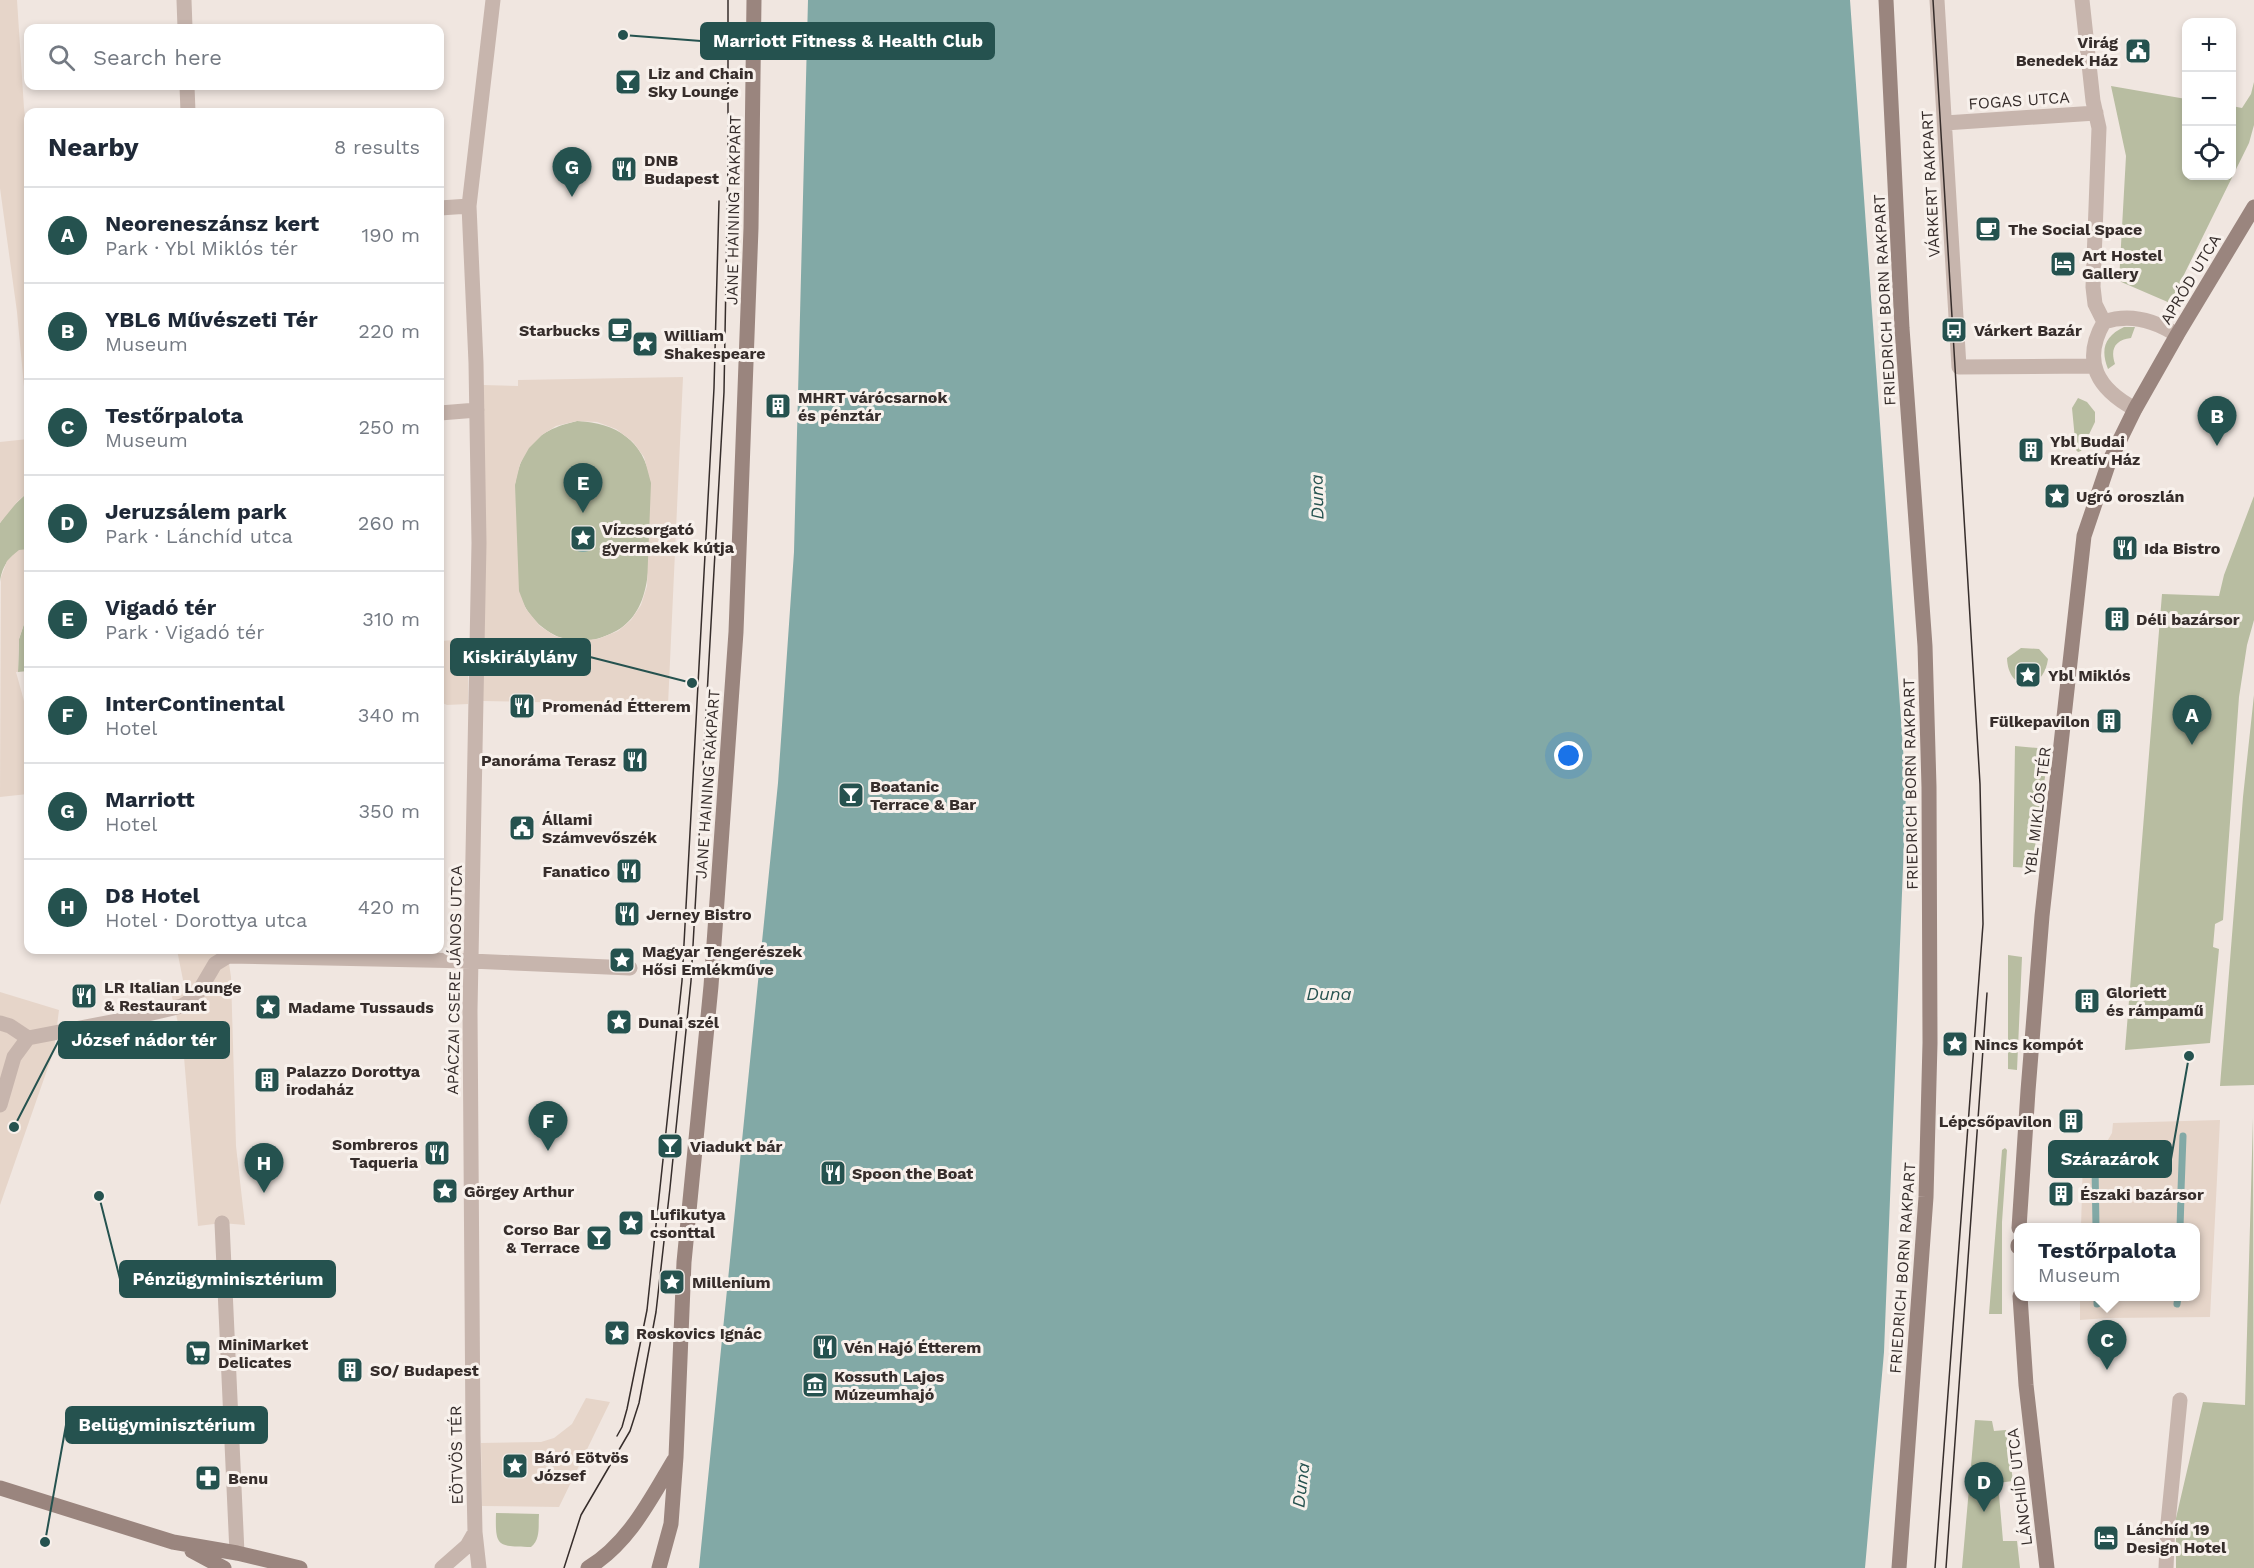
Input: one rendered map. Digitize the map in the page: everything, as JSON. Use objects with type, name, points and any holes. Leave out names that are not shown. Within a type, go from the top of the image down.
[{"type":"main road","name":"JANE HAINING RAKPART","points":[[659,1568],[671,1524],[684,1262],[711,986],[736,632],[750,251],[754,0]]},
{"type":"main road","name":"FRIEDRICH BORN RAKPART","points":[[1886,0],[1902,328],[1925,646],[1929,787],[1930,1043],[1926,1197],[1899,1568]]},
{"type":"main road","name":"APRÓD UTCA","points":[[2157,369],[2254,207]]},
{"type":"main road","name":"YBL MIKLÓS TÉR","points":[[2019,1223],[2041,927],[2066,714],[2081,555],[2089,517],[2109,462],[2157,369]]},
{"type":"main road","name":"LÁNCHÍD UTCA","points":[[2020,1301],[2027,1401],[2047,1568]]},
{"type":"main road","points":[[588,1568],[603,1559],[620,1543],[635,1524],[676,1457]]},
{"type":"main road","points":[[0,1488],[173,1542],[237,1553],[300,1568]]},
{"type":"main road","points":[[173,1542],[224,1568]]},
{"type":"street","points":[[184,0],[185,24]]},
{"type":"street","points":[[444,413],[477,410],[469,206],[493,0]]},
{"type":"street","name":"VÁRKERT RAKPART","points":[[1936,0],[1959,367],[2094,366]]},
{"type":"street","points":[[2082,0],[2091,83],[2099,128],[2093,286],[2095,304],[2104,322]]},
{"type":"street","points":[[187,90],[188,108]]},
{"type":"street","name":"FOGAS UTCA","points":[[1945,123],[2096,113]]},
{"type":"street","points":[[444,208],[469,206]]},
{"type":"street","points":[[2135,410],[2116,399],[2103,385],[2094,366],[2093,346],[2104,322],[2115,318],[2149,320],[2177,335]]},
{"type":"street","name":"APÁCZAI CSERE JÁNOS UTCA","points":[[472,1305],[471,961],[478,656],[477,410]]},
{"type":"street","points":[[0,1105],[14,1057],[28,1038],[182,1006],[195,998],[215,964],[228,956],[471,961],[630,968]]},
{"type":"street","points":[[0,1023],[10,1026],[28,1038]]},
{"type":"street","points":[[222,1223],[237,1553]]},
{"type":"street","name":"EÖTVÖS TÉR","points":[[472,1305],[476,1532],[479,1568]]},
{"type":"street","points":[[2166,1568],[2180,1400]]},
{"type":"street","points":[[442,1568],[467,1546],[476,1532]]},
{"type":"green space","points":[[2254,82],[2254,125],[2249,143],[2236,169],[2236,107],[2242,108],[2251,94]]},
{"type":"green space","points":[[2111,86],[2182,98],[2182,180],[2231,180],[2170,303],[2119,281],[2126,156]]},
{"type":"green space","points":[[2124,327],[2135,327],[2131,338],[2115,346],[2113,354],[2115,364],[2108,369],[2104,355],[2106,344],[2112,335]]},
{"type":"green space","points":[[2078,398],[2087,402],[2095,412],[2095,422],[2081,451],[2078,452],[2072,408]]},
{"type":"green space","points":[[577,421],[604,425],[626,436],[642,455],[651,481],[652,493],[648,575],[640,604],[623,626],[610,634],[588,641],[560,638],[541,626],[531,616],[521,600],[516,572],[515,484],[518,470],[525,454],[537,439],[562,425]]},
{"type":"green space","points":[[24,496],[24,550],[8,560],[0,582],[0,523],[9,510]]},
{"type":"green space","points":[[2254,496],[2254,620],[2247,645],[2239,697],[2223,920],[2215,924],[2213,947],[2219,949],[2210,1043],[2125,1050],[2162,594],[2219,596],[2224,575]]},
{"type":"green space","points":[[24,624],[24,671],[18,672],[19,639]]},
{"type":"green space","points":[[2021,648],[2039,649],[2048,659],[2040,678],[2033,683],[2019,682],[2009,669],[2007,658]]},
{"type":"green space","points":[[2254,695],[2254,1085],[2220,1086],[2243,797]]},
{"type":"green space","points":[[2015,746],[2049,749],[2032,868],[2013,867]]},
{"type":"green space","points":[[2008,955],[2022,957],[2017,1070],[2008,1069]]},
{"type":"green space","points":[[2253,1118],[2254,1568],[2176,1568],[2176,1518],[2203,1402],[2245,1405]]},
{"type":"green space","points":[[2005,1148],[2007,1150],[2002,1222],[2002,1314],[1989,1314],[2002,1150]]},
{"type":"green space","points":[[1975,1420],[1992,1421],[1994,1431],[2006,1430],[2013,1481],[1998,1483],[2003,1541],[2017,1541],[2020,1568],[1962,1568]]},
{"type":"green space","points":[[496,1513],[539,1514],[538,1532],[534,1544],[531,1547],[520,1547],[501,1543],[496,1533]]},
{"type":"shaded area","points":[[0,0],[17,0],[24,108],[24,386],[17,312],[0,188]]},
{"type":"shaded area","points":[[683,377],[668,705],[483,701],[483,385],[518,386],[518,380]],"holes":[[[577,421],[597,422],[616,429],[633,442],[644,457],[651,483],[647,586],[641,605],[631,620],[618,631],[598,639],[575,641],[555,636],[540,626],[526,609],[519,591],[515,485],[520,464],[529,448],[542,435],[556,426]]]},
{"type":"shaded area","points":[[24,439],[24,496],[0,523],[0,442]]},
{"type":"shaded area","points":[[24,549],[24,624],[19,639],[18,672],[16,672],[24,701],[24,794],[0,797],[1,577],[7,561],[19,550]]},
{"type":"shaded area","points":[[468,639],[468,704],[444,704],[444,641]]},
{"type":"shaded area","points":[[178,954],[228,954],[231,977],[236,1146],[245,1225],[222,1223],[198,1226],[183,1045],[170,988],[184,985]]},
{"type":"shaded area","points":[[0,992],[59,1010],[54,1050],[0,1205]]},
{"type":"shaded area","points":[[2220,1120],[2210,1317],[2080,1320],[2080,1301],[2200,1301],[2200,1223],[2081,1223],[2083,1157],[2099,1151],[2105,1145],[2112,1133],[2113,1123]]},
{"type":"shaded area","points":[[586,1398],[610,1402],[559,1507],[482,1506],[481,1443],[541,1442],[554,1438],[572,1424]]},
{"type":"water","name":"Duna","points":[[808,0],[1850,0],[1906,791],[1884,1352],[1865,1568],[699,1568],[778,783],[794,552]]},
{"type":"water","name":"Vízcsorgató gyermekek kútja","points":[[583,528],[592,531],[595,540],[592,549],[583,552],[574,549],[571,540],[574,531]]},
{"type":"waterway","points":[[2181,1190],[2183,1136]]},
{"type":"waterway","points":[[2095,1166],[2096,1223]]},
{"type":"waterway","points":[[2180,1223],[2181,1196]]},
{"type":"tram line","points":[[564,1568],[581,1515],[630,1431],[639,1403],[656,1312],[670,1188],[691,981],[724,392],[728,0]]},
{"type":"tram line","points":[[1933,0],[1980,784],[1983,924],[1935,1568]]},
{"type":"tram line","points":[[617,1436],[627,1409],[647,1310],[682,981],[714,388],[719,201]]},
{"type":"tram line","points":[[1946,1568],[1987,993]]},
{"type":"place","name":"Marriott Fitness & Health Club","points":[[623,35]]},
{"type":"place","name":"Virág Benedek Ház","points":[[2138,51]]},
{"type":"place","name":"Liz and Chain Sky Lounge","points":[[628,82]]},
{"type":"place","name":"DNB Budapest","points":[[624,169]]},
{"type":"place","name":"Marriott","points":[[572,197]]},
{"type":"place","name":"The Social Space","points":[[1988,229]]},
{"type":"place","name":"Art Hostel Gallery","points":[[2063,264]]},
{"type":"place","name":"Starbucks","points":[[620,330]]},
{"type":"place","name":"Várkert Bazár","points":[[1954,330]]},
{"type":"place","name":"William Shakespeare","points":[[645,344]]},
{"type":"place","name":"MHRT várócsarnok és pénztár","points":[[778,406]]},
{"type":"place","name":"YBL6 Művészeti Tér","points":[[2217,446]]},
{"type":"place","name":"Ybl Budai Kreatív Ház","points":[[2031,450]]},
{"type":"place","name":"Ugró oroszlán","points":[[2057,496]]},
{"type":"place","name":"Vigadó tér","points":[[583,513]]},
{"type":"place","name":"Vízcsorgató gyermekek kútja","points":[[583,538]]},
{"type":"place","name":"Ida Bistro","points":[[2125,548]]},
{"type":"place","name":"Déli bazársor","points":[[2117,619]]},
{"type":"place","name":"Ybl Miklós","points":[[2028,675]]},
{"type":"place","name":"Kiskirálylány","points":[[692,683]]},
{"type":"place","name":"Promenád Étterem","points":[[522,706]]},
{"type":"place","name":"Fülkepavilon","points":[[2109,721]]},
{"type":"place","name":"Neoreneszánsz kert","points":[[2192,745]]},
{"type":"place","name":"Panoráma Terasz","points":[[635,760]]},
{"type":"place","name":"Boatanic Terrace & Bar","points":[[851,795]]},
{"type":"place","name":"Állami Számvevőszék","points":[[522,828]]},
{"type":"place","name":"Fanatico","points":[[629,871]]},
{"type":"place","name":"Jerney Bistro","points":[[627,914]]},
{"type":"place","name":"Magyar Tengerészek Hősi Emlékműve","points":[[622,960]]},
{"type":"place","name":"LR Italian Lounge & Restaurant","points":[[84,996]]},
{"type":"place","name":"Gloriett és rámpamű","points":[[2087,1001]]},
{"type":"place","name":"Madame Tussauds","points":[[268,1007]]},
{"type":"place","name":"Dunai szél","points":[[619,1022]]},
{"type":"place","name":"Nincs kompót","points":[[1955,1044]]},
{"type":"place","name":"Szárazárok","points":[[2189,1056]]},
{"type":"place","name":"Palazzo Dorottya irodaház","points":[[267,1080]]},
{"type":"place","name":"Lépcsőpavilon","points":[[2071,1121]]},
{"type":"place","name":"József nádor tér","points":[[14,1127]]},
{"type":"place","name":"Viadukt bár","points":[[670,1146]]},
{"type":"place","name":"InterContinental","points":[[548,1151]]},
{"type":"place","name":"Sombreros Taqueria","points":[[437,1153]]},
{"type":"place","name":"Spoon the Boat","points":[[833,1173]]},
{"type":"place","name":"Görgey Arthur","points":[[445,1191]]},
{"type":"place","name":"D8 Hotel","points":[[264,1193]]},
{"type":"place","name":"Északi bazársor","points":[[2061,1194]]},
{"type":"place","name":"Pénzügyminisztérium","points":[[99,1196]]},
{"type":"place","name":"Lufikutya csonttal","points":[[631,1223]]},
{"type":"place","name":"Corso Bar & Terrace","points":[[599,1238]]},
{"type":"place","name":"Millenium","points":[[672,1282]]},
{"type":"place","name":"Roskovics Ignác","points":[[617,1333]]},
{"type":"place","name":"Vén Hajó Étterem","points":[[825,1347]]},
{"type":"place","name":"MiniMarket Delicates","points":[[198,1353]]},
{"type":"place","name":"SO/ Budapest","points":[[350,1370]]},
{"type":"place","name":"Testőrpalota","points":[[2107,1370]]},
{"type":"place","name":"Kossuth Lajos Múzeumhajó","points":[[815,1385]]},
{"type":"place","name":"Báró Eötvös József","points":[[515,1466]]},
{"type":"place","name":"Benu","points":[[208,1478]]},
{"type":"place","name":"Jeruzsálem park","points":[[1984,1512]]},
{"type":"place","name":"Lánchíd 19 Design Hotel","points":[[2106,1538]]},
{"type":"place","name":"Belügyminisztérium","points":[[45,1542]]}]
